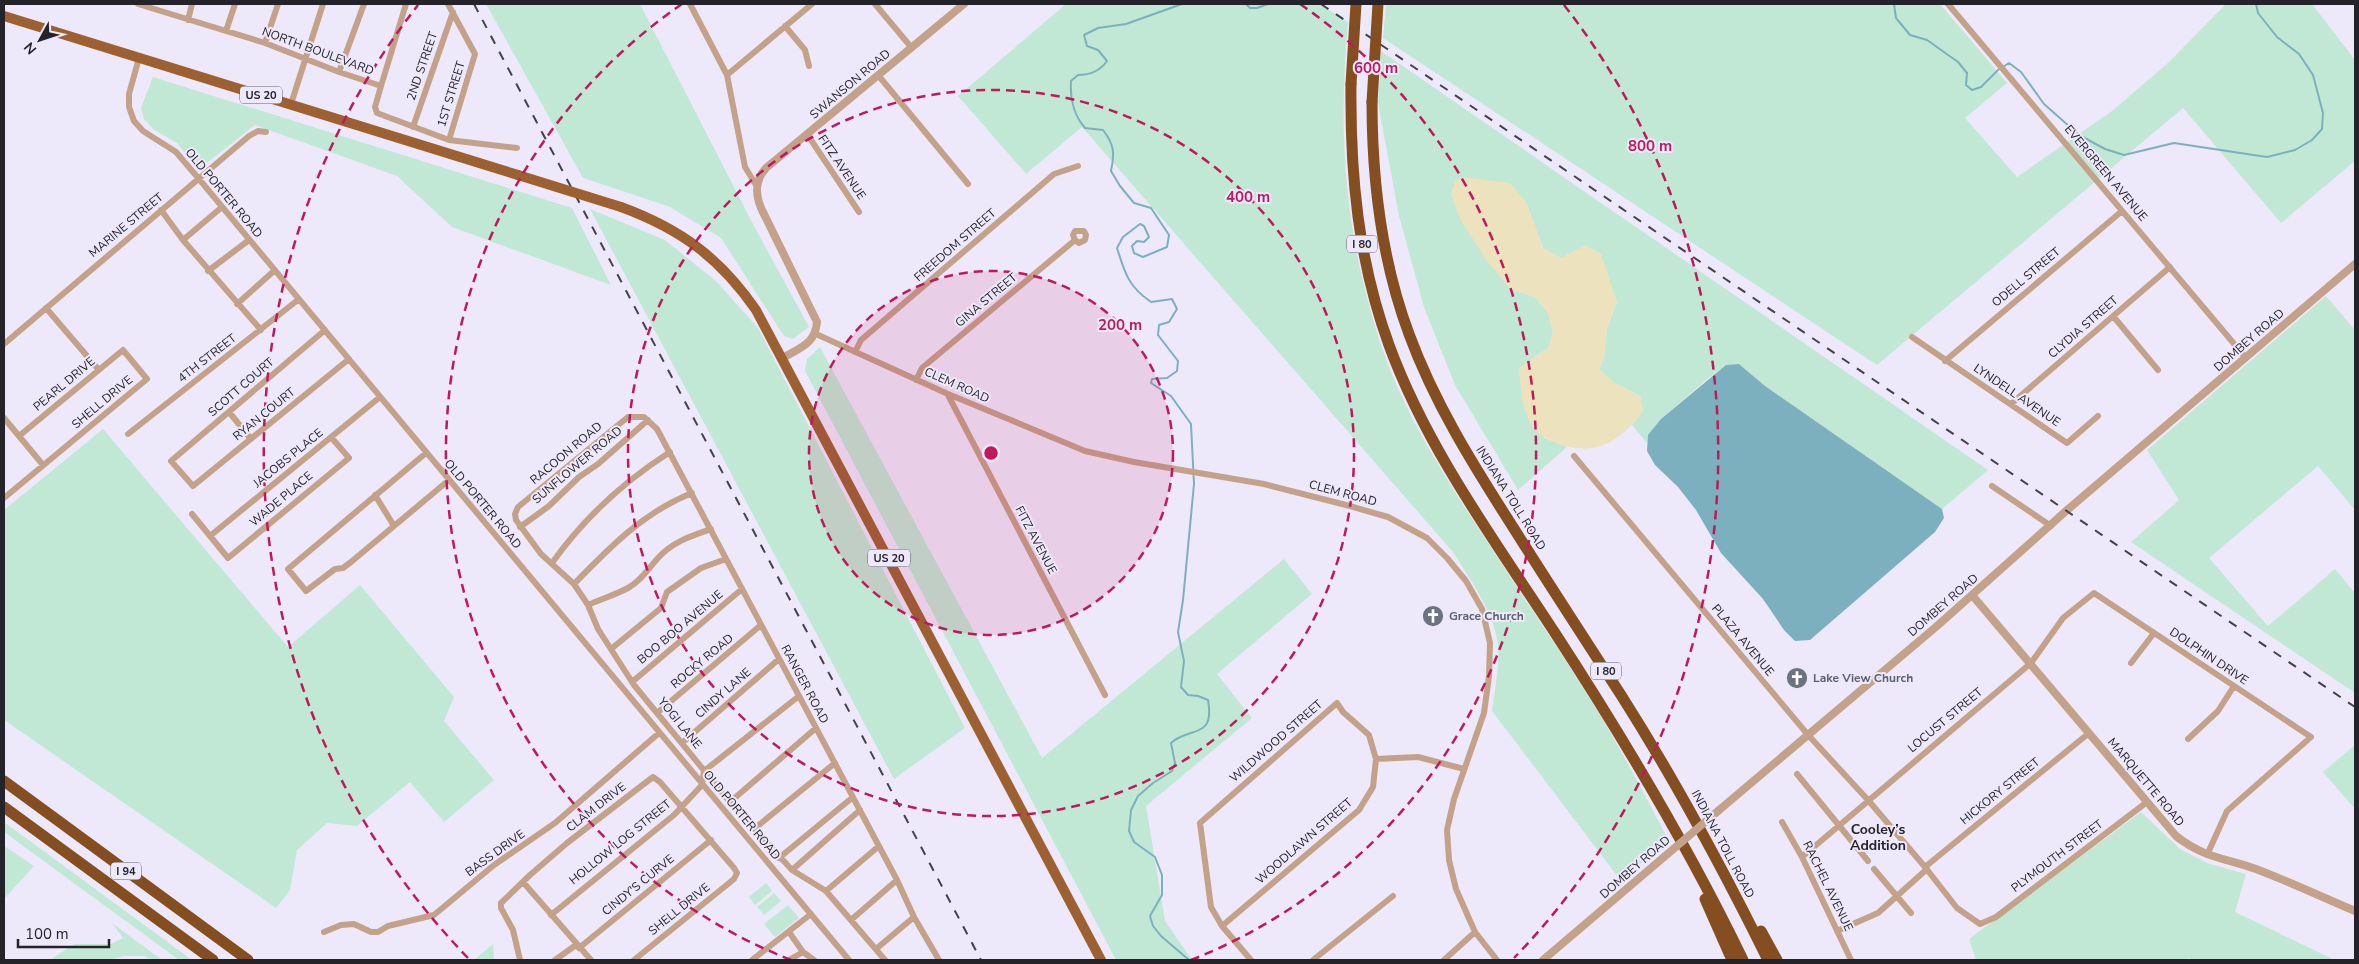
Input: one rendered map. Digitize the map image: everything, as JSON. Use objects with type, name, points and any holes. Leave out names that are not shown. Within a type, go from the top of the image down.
[{"type":"highway","name":"I 80","points":[[1356,4],[1351,84],[1352,175],[1358,227],[1375,302],[1403,379],[1424,423],[1452,472],[1611,720],[1663,806],[1700,873],[1743,960]]},
{"type":"highway","name":"INDIANA TOLL ROAD","points":[[1378,4],[1372,102],[1373,167],[1384,248],[1395,292],[1422,368],[1465,451],[1648,738],[1708,842],[1768,960]]},
{"type":"highway","name":"I 94","points":[[4,781],[248,960]]},
{"type":"highway","name":"I 94","points":[[4,806],[213,960]]},
{"type":"highway","points":[[1663,806],[1732,960]]},
{"type":"highway","points":[[1708,842],[1734,878],[1777,960]]},
{"type":"main road","name":"US 20","points":[[4,16],[621,207],[665,225],[697,246],[715,261],[740,288],[756,310],[783,358],[1101,960]]},
{"type":"street","name":"NORTH BOULEVARD","points":[[138,4],[265,43],[381,86],[375,107],[377,113],[413,127],[449,140],[517,148]]},
{"type":"street","points":[[188,20],[192,4]]},
{"type":"street","points":[[226,31],[235,4]]},
{"type":"street","points":[[265,43],[278,4]]},
{"type":"street","points":[[292,104],[322,4]]},
{"type":"street","points":[[339,72],[364,4]]},
{"type":"street","points":[[381,86],[406,4]]},
{"type":"street","points":[[448,4],[452,12]]},
{"type":"street","points":[[690,4],[727,75],[745,167],[756,185],[761,208],[817,322],[816,334],[811,340],[783,358]]},
{"type":"street","points":[[727,75],[812,4]]},
{"type":"street","points":[[875,4],[911,47]]},
{"type":"street","name":"SWANSON ROAD","points":[[756,185],[766,168],[964,4]]},
{"type":"street","name":"EVERGREEN AVENUE","points":[[1951,5],[2246,358]]},
{"type":"street","name":"1ST STREET","points":[[449,140],[475,54],[452,12]]},
{"type":"street","name":"2ND STREET","points":[[413,127],[452,12]]},
{"type":"street","points":[[785,26],[807,53],[809,66]]},
{"type":"street","name":"OLD PORTER ROAD","points":[[139,58],[130,94],[129,107],[134,121],[142,131],[176,152],[849,960]]},
{"type":"street","points":[[878,75],[968,184]]},
{"type":"street","name":"MARINE STREET","points":[[4,344],[254,132],[266,132]]},
{"type":"street","name":"FITZ AVENUE","points":[[807,134],[859,212]]},
{"type":"street","name":"FREEDOM STREET","points":[[855,352],[861,340],[1054,174],[1078,166]]},
{"type":"street","points":[[183,240],[222,207]]},
{"type":"street","points":[[161,210],[208,271],[261,330]]},
{"type":"street","name":"ODELL STREET","points":[[1945,360],[2122,211]]},
{"type":"street","points":[[208,271],[249,240]]},
{"type":"street","name":"GINA STREET","points":[[916,380],[922,368],[1075,240]]},
{"type":"street","name":"DOMBEY ROAD","points":[[1544,960],[1809,736],[2355,264]]},
{"type":"street","name":"CLYDIA STREET","points":[[2011,404],[2170,267]]},
{"type":"street","points":[[237,304],[275,270]]},
{"type":"street","name":"4TH STREET","points":[[128,434],[299,299]]},
{"type":"street","points":[[46,308],[98,370]]},
{"type":"street","points":[[2113,316],[2158,370]]},
{"type":"street","name":"SCOTT COURT","points":[[193,486],[171,461],[325,330]]},
{"type":"street","name":"CLEM ROAD","points":[[816,334],[948,394],[1085,450],[1134,462],[1264,484],[1388,517],[1427,538],[1466,581],[1482,609],[1490,643],[1489,676],[1484,712],[1464,769],[1447,830],[1449,860],[1456,889],[1475,932],[1497,960]]},
{"type":"street","name":"LYNDELL AVENUE","points":[[1912,337],[2067,443],[2098,416]]},
{"type":"street","name":"PEARL DRIVE","points":[[19,436],[123,350]]},
{"type":"street","name":"SHELL DRIVE","points":[[43,465],[147,378],[123,350]]},
{"type":"street","name":"RYAN COURT","points":[[193,486],[349,359]]},
{"type":"street","name":"FITZ AVENUE","points":[[948,394],[1105,695]]},
{"type":"street","name":"JACOBS PLACE","points":[[210,536],[380,397]]},
{"type":"street","points":[[229,412],[251,439]]},
{"type":"street","name":"RACOON ROAD","points":[[520,527],[515,516],[518,508],[621,420],[633,416],[648,420]]},
{"type":"street","points":[[4,418],[43,465],[4,498]]},
{"type":"street","name":"RANGER ROAD","points":[[648,420],[657,429],[692,492],[760,626],[897,880],[914,917],[940,960]]},
{"type":"street","name":"SUNFLOWER ROAD","points":[[520,527],[549,506],[579,477],[598,464],[648,420]]},
{"type":"street","name":"WADE PLACE","points":[[210,536],[228,558],[349,458],[331,437]]},
{"type":"street","points":[[552,564],[590,515],[644,468],[670,452]]},
{"type":"street","points":[[426,453],[288,569],[306,590],[335,569],[343,568],[352,562],[449,480]]},
{"type":"street","name":"PLAZA AVENUE","points":[[1574,456],[1809,736],[1868,800],[1958,908],[1980,924]]},
{"type":"street","points":[[1992,486],[2051,526]]},
{"type":"street","points":[[574,584],[627,531],[671,502],[692,492]]},
{"type":"street","points":[[375,495],[394,526]]},
{"type":"street","points":[[192,514],[210,536]]},
{"type":"street","name":"YOGI LANE","points":[[520,527],[540,554],[574,584],[588,605],[598,629],[632,682],[730,802],[779,858],[792,870],[826,891],[886,960]]},
{"type":"street","points":[[588,605],[628,588],[646,574],[658,558],[677,543],[711,529]]},
{"type":"street","points":[[611,650],[661,608],[667,592],[701,568],[726,559]]},
{"type":"street","name":"BOO BOO AVENUE","points":[[632,682],[742,590]]},
{"type":"street","name":"DOLPHIN DRIVE","points":[[2094,593],[2311,737],[2227,810],[2208,855]]},
{"type":"street","name":"LOCUST STREET","points":[[1802,857],[2031,663],[2063,618],[2094,593]]},
{"type":"street","name":"MARQUETTE ROAD","points":[[1972,595],[2176,836],[2188,845],[2208,855],[2262,872],[2355,911]]},
{"type":"street","name":"ROCKY ROAD","points":[[657,713],[760,626]]},
{"type":"street","points":[[2131,663],[2154,633]]},
{"type":"street","name":"CINDY LANE","points":[[682,743],[779,659]]},
{"type":"street","points":[[2188,739],[2218,711],[2234,686]]},
{"type":"street","points":[[702,785],[704,771],[799,696]]},
{"type":"street","name":"WILDWOOD STREET","points":[[1222,926],[1211,907],[1200,823],[1337,703],[1343,712],[1369,735],[1376,759]]},
{"type":"street","points":[[730,802],[816,728]]},
{"type":"street","name":"HICKORY STREET","points":[[1926,868],[2089,732]]},
{"type":"street","name":"BASS DRIVE","points":[[324,932],[341,925],[354,924],[371,932],[378,932],[388,926],[434,915],[494,865],[555,823],[659,733]]},
{"type":"street","points":[[1376,759],[1418,757],[1464,769]]},
{"type":"street","name":"WOODLAWN STREET","points":[[1222,926],[1359,810],[1373,787],[1376,759]]},
{"type":"street","points":[[754,829],[835,763]]},
{"type":"street","points":[[1797,774],[1868,862]]},
{"type":"street","name":"CLAM DRIVE","points":[[523,882],[567,843],[650,778],[658,780],[681,806]]},
{"type":"street","name":"HOLLOW LOG STREET","points":[[551,915],[641,842],[702,785]]},
{"type":"street","points":[[779,858],[853,797]]},
{"type":"street","name":"PLYMOUTH STREET","points":[[1980,924],[1996,917],[2146,802]]},
{"type":"street","points":[[681,806],[712,840]]},
{"type":"street","points":[[792,870],[860,810]]},
{"type":"street","name":"RACHEL AVENUE","points":[[1782,822],[1802,857],[1851,960]]},
{"type":"street","name":"SHELL DRIVE","points":[[634,960],[734,879],[737,874],[712,840]]},
{"type":"street","name":"CINDY'S CURVE","points":[[555,960],[578,946],[712,840]]},
{"type":"street","points":[[826,891],[879,846]]},
{"type":"street","points":[[1837,931],[1878,913],[1926,868]]},
{"type":"street","points":[[1874,869],[1911,913]]},
{"type":"street","points":[[851,920],[897,880]]},
{"type":"street","points":[[520,960],[513,930],[501,908],[501,903],[523,882],[591,960]]},
{"type":"street","points":[[1313,960],[1392,896]]},
{"type":"street","points":[[752,960],[811,914]]},
{"type":"street","points":[[876,949],[914,917]]},
{"type":"street","points":[[1222,926],[1251,960]]},
{"type":"street","points":[[789,932],[803,952],[814,960]]},
{"type":"street","points":[[1444,960],[1475,932]]},
{"type":"street","points":[[789,960],[803,952]]},
{"type":"green space","points":[[486,4],[640,4],[754,226],[809,327],[793,339],[784,336],[721,238],[670,207],[583,178]]},
{"type":"green space","points":[[1066,4],[1319,4],[1348,22],[1344,104],[1347,182],[1358,259],[1379,339],[1403,400],[1435,459],[1592,701],[1668,839],[1621,881],[1492,711],[1498,662],[1496,634],[1483,601],[1453,552],[1082,127],[1026,174],[958,96]]},
{"type":"green space","points":[[1386,4],[1940,4],[2007,83],[1965,118],[2017,177],[2112,111],[2169,62],[2226,4],[2312,4],[2355,60],[2355,161],[2281,223],[2183,108],[1877,365],[1383,38]]},
{"type":"green space","points":[[1381,51],[1988,470],[1942,509],[1765,386],[1739,364],[1726,365],[1706,380],[1661,419],[1649,435],[1647,443],[1632,425],[1643,411],[1640,396],[1613,382],[1599,369],[1604,358],[1607,329],[1617,302],[1585,246],[1561,258],[1543,248],[1526,202],[1510,289],[1535,297],[1548,313],[1553,333],[1548,348],[1519,368],[1544,438],[1567,447],[1518,490],[1455,385],[1424,307],[1399,216],[1378,103]]},
{"type":"green space","points":[[153,77],[572,208],[611,285],[452,227],[397,176],[255,125],[199,169],[177,143],[153,129],[144,119],[141,108]]},
{"type":"green space","points":[[590,209],[665,240],[717,282],[758,328],[965,728],[894,779]]},
{"type":"green space","points":[[2326,296],[2355,330],[2355,510],[2318,466],[2209,558],[2268,626],[2335,569],[2355,593],[2355,693],[2131,542],[2179,500],[2147,450]]},
{"type":"green space","points":[[820,347],[1042,758],[1284,559],[1312,594],[1217,674],[1252,718],[1146,806],[1165,921],[1192,960],[1116,960],[805,371],[807,359]]},
{"type":"green space","points":[[103,429],[288,647],[360,585],[454,697],[444,721],[494,780],[444,822],[410,782],[357,826],[327,823],[297,850],[290,890],[276,908],[4,720],[4,510]]},
{"type":"green space","points":[[2355,745],[2355,809],[2323,772]]},
{"type":"green space","points":[[2141,812],[2180,849],[2207,863],[2246,874],[2235,912],[2335,960],[2192,960],[2189,958],[2186,960],[1976,960],[1969,939]]},
{"type":"green space","points":[[4,822],[192,960],[179,960],[4,832]]},
{"type":"green space","points":[[4,846],[34,866],[4,899]]},
{"type":"green space","points":[[766,883],[772,891],[755,905],[749,897]]},
{"type":"green space","points":[[774,893],[781,901],[764,915],[757,907]]},
{"type":"green space","points":[[788,905],[799,918],[775,937],[764,924]]},
{"type":"green space","points":[[112,923],[162,960],[151,960],[144,956],[124,956],[110,960],[50,960],[74,944],[111,944],[123,938]]},
{"type":"green space","points":[[493,944],[494,960],[474,960]]},
{"type":"sand","points":[[1461,177],[1510,183],[1526,202],[1543,248],[1561,258],[1585,245],[1601,254],[1617,302],[1607,329],[1604,358],[1599,369],[1613,382],[1640,396],[1643,411],[1625,432],[1615,439],[1593,448],[1568,447],[1547,439],[1533,427],[1523,404],[1519,368],[1548,348],[1553,333],[1548,313],[1535,297],[1510,289],[1488,262],[1461,221],[1451,195],[1455,181]]},
{"type":"water","points":[[1739,364],[1765,386],[1942,509],[1944,518],[1935,532],[1810,640],[1795,641],[1784,630],[1763,599],[1721,553],[1696,510],[1678,487],[1655,465],[1647,451],[1648,435],[1661,419],[1726,365]]},
{"type":"waterway","points":[[1182,4],[1126,24],[1098,28],[1084,35],[1087,46],[1098,50],[1107,61],[1094,72],[1078,75],[1071,81],[1071,88],[1073,106],[1081,123],[1085,128],[1103,130],[1109,140],[1113,154],[1111,171],[1120,186],[1134,203],[1151,208],[1169,235],[1167,247],[1143,257],[1134,253],[1132,246],[1137,241],[1144,242],[1149,237],[1144,226],[1140,224],[1123,237],[1117,248],[1125,273],[1138,291],[1151,302],[1172,299],[1177,309],[1169,322],[1159,325],[1158,335],[1178,361],[1177,371],[1167,378],[1152,379],[1151,383],[1171,396],[1191,424],[1194,484],[1183,600],[1178,632],[1184,661],[1181,687],[1188,695],[1208,700],[1209,713],[1208,721],[1204,727],[1171,743],[1175,763],[1172,771],[1153,783],[1138,796],[1131,810],[1129,831],[1134,842],[1155,857],[1162,875],[1162,895],[1150,916],[1153,926],[1161,936],[1189,960]]},
{"type":"waterway","points":[[1246,4],[1250,8],[1257,8],[1268,4]]},
{"type":"waterway","points":[[1894,4],[1896,18],[1910,35],[1927,40],[1958,62],[1967,73],[1966,85],[1972,90],[1981,87],[1999,69]]},
{"type":"waterway","points":[[2003,67],[2009,63],[2021,72],[2044,104],[2079,135],[2105,149],[2124,155],[2174,143],[2267,157],[2295,150],[2312,140],[2322,129],[2323,113],[2313,75],[2299,54],[2277,37],[2258,13],[2256,4]]},
{"type":"railway","points":[[474,4],[981,960]]},
{"type":"railway","points":[[1321,4],[2355,707]]},
{"type":"place","name":"Grace Church","points":[[1433,616]]},
{"type":"place","name":"Lake View Church","points":[[1797,678]]},
{"type":"district","name":"Cooley’s Addition","points":[[1878,838]]}]
